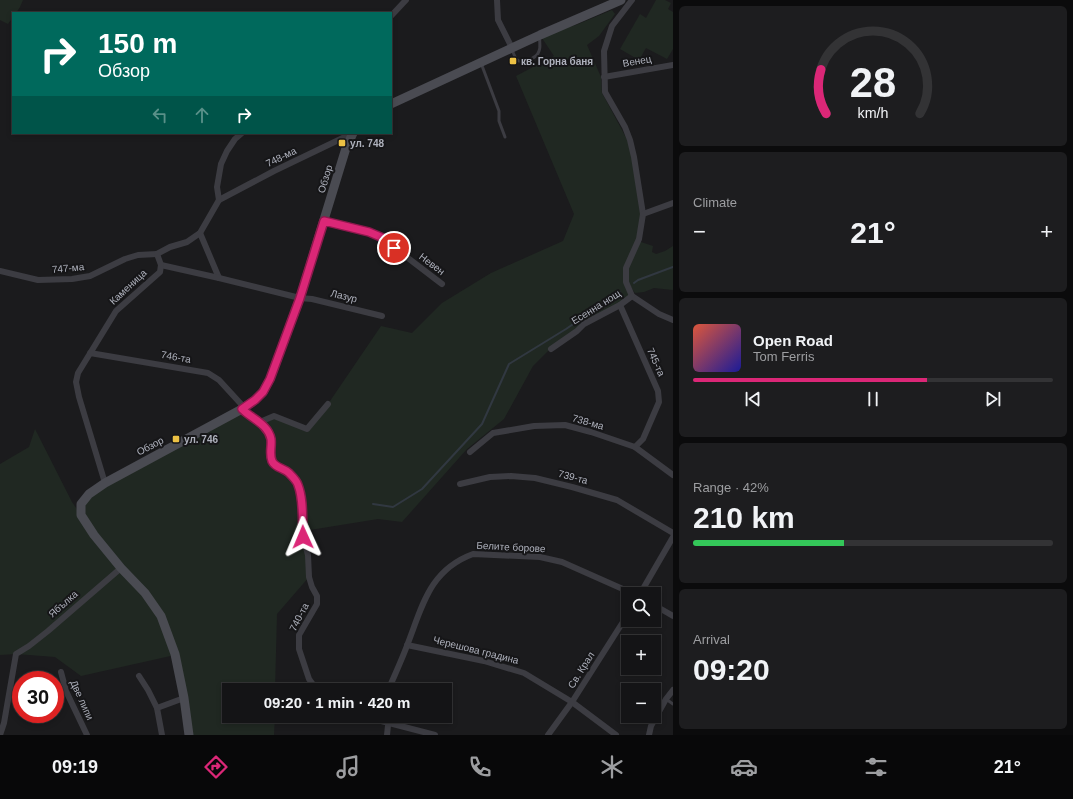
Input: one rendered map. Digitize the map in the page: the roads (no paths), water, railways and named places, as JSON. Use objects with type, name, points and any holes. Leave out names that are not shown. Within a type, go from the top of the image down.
[{"type":"street","points":[[392,15],[406,0]]},
{"type":"street","points":[[497,0],[498,20],[512,48]]},
{"type":"street","points":[[392,104],[540,35],[604,3],[621,0]]},
{"type":"street","points":[[632,0],[612,26],[604,51],[605,92],[625,127],[630,140],[643,214],[639,239],[626,268],[626,282],[632,296],[659,314],[673,320]]},
{"type":"street","name":"Венец","points":[[604,77],[673,65]]},
{"type":"street","points":[[241,134],[227,150],[221,164],[217,187],[220,200],[200,233],[187,242],[170,247],[157,254],[161,265],[300,298]]},
{"type":"street","name":"748-ма","points":[[220,200],[274,171],[352,134]]},
{"type":"street","name":"Обзор","points":[[189,735],[184,698],[175,654],[161,616],[145,593],[121,568],[94,535],[81,515],[81,504],[89,494],[105,484],[242,409],[263,392],[270,379],[300,298],[346,148],[352,134]]},
{"type":"street","points":[[643,214],[673,203]]},
{"type":"street","name":"Невен","points":[[324,221],[369,232],[383,238],[442,284]]},
{"type":"street","points":[[200,233],[219,278]]},
{"type":"street","name":"747-ма","points":[[0,271],[38,280],[72,279],[90,276],[125,259],[138,255],[157,254]]},
{"type":"street","name":"Каменица","points":[[105,484],[79,397],[76,382],[78,373],[116,311],[160,272],[161,265]]},
{"type":"street","name":"Есенна нощ","points":[[551,350],[584,324],[620,305],[632,296]]},
{"type":"street","name":"Лазур","points":[[300,298],[312,299],[382,316]]},
{"type":"street","name":"745-та","points":[[620,305],[658,391],[659,402],[643,438],[635,447]]},
{"type":"street","name":"746-та","points":[[90,353],[208,373],[219,380],[241,404],[242,409]]},
{"type":"street","points":[[260,422],[274,416],[307,429],[328,404]]},
{"type":"street","name":"740-та","points":[[242,409],[260,422],[267,430],[271,440],[272,462],[288,472],[298,484],[303,508],[303,537],[308,555],[309,577],[317,596],[317,604],[299,635],[299,649],[309,679],[312,683]]},
{"type":"street","name":"738-ма","points":[[470,452],[493,433],[534,426],[565,425],[635,447],[673,475]]},
{"type":"street","name":"739-та","points":[[460,484],[490,477],[511,476],[535,478],[617,500],[673,533]]},
{"type":"street","points":[[644,587],[673,537]]},
{"type":"street","name":"Белите борове","points":[[391,683],[425,598],[437,578],[449,567],[463,558],[473,554],[540,557],[562,562],[621,588]]},
{"type":"street","name":"Ябълка","points":[[0,735],[4,723],[16,654],[29,646],[121,568]]},
{"type":"street","points":[[661,609],[673,616]]},
{"type":"street","name":"Св. Крал","points":[[548,735],[572,702],[621,625]]},
{"type":"street","name":"Черешова градина","points":[[408,644],[484,661],[524,673],[572,702],[616,735]]},
{"type":"street","points":[[139,676],[157,708],[162,735]]},
{"type":"street","name":"Две липи","points":[[64,683],[66,691],[87,735]]},
{"type":"street","points":[[648,735],[651,726],[666,699],[673,690]]},
{"type":"street","points":[[157,708],[184,698]]},
{"type":"street","points":[[387,735],[388,723],[435,735]]},
{"type":"lane","points":[[512,48],[516,59],[519,61],[526,61],[539,53],[540,35]]},
{"type":"lane","points":[[480,62],[499,111],[499,121],[505,137]]},
{"type":"lane","points":[[666,699],[673,704]]},
{"type":"waterway","points":[[634,283],[638,280],[673,267]]},
{"type":"waterway","points":[[373,504],[393,507],[422,489],[482,424],[509,364],[566,329],[620,292]]},
{"type":"place","name":"кв. Горна баня","points":[[513,61]]},
{"type":"place","name":"ул. 748","points":[[342,143]]},
{"type":"place","name":"ул. 746","points":[[176,439]]}]
